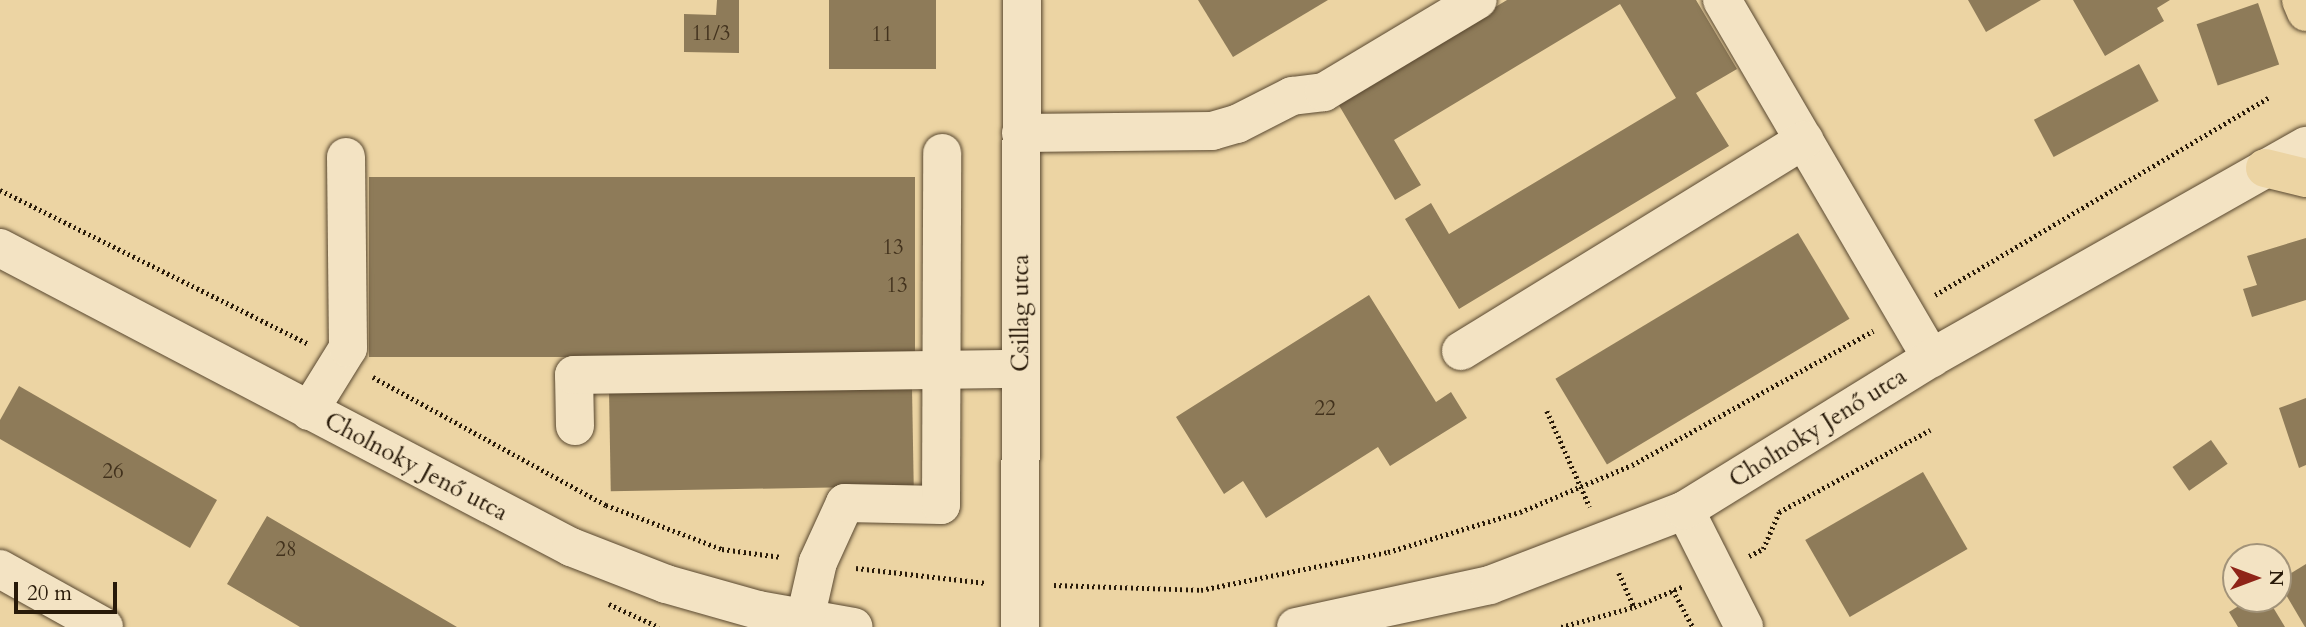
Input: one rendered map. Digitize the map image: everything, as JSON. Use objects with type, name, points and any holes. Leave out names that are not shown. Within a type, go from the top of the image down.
[{"type":"main road","points":[[2304,1],[2306,12]]},
{"type":"main road","points":[[2265,168],[2306,178]]},
{"type":"street","name":"Csillag utca","points":[[1020,627],[1022,0]]},
{"type":"street","points":[[1021,133],[1224,128],[1292,96],[1324,93],[1478,0]]},
{"type":"street","points":[[1722,0],[1931,358]]},
{"type":"street","points":[[1461,351],[1804,140]]},
{"type":"street","name":"Cholnoky Jenő utca","points":[[1296,627],[1490,585],[1685,510],[1931,358],[2306,146]]},
{"type":"street","points":[[805,619],[818,562],[845,503],[941,505],[942,153]]},
{"type":"street","points":[[309,411],[348,348],[346,157]]},
{"type":"street","name":"Cholnoky Jenő utca","points":[[0,248],[571,547],[666,584],[805,619],[854,627]]},
{"type":"street","points":[[575,426],[574,375],[1020,369]]},
{"type":"street","points":[[1685,510],[1744,627]]},
{"type":"street","points":[[0,569],[104,627]]},
{"type":"path","points":[[0,190],[341,359],[606,505],[722,549],[953,582],[1201,590],[1388,552],[1520,512],[1632,465],[1905,313],[2268,98]]},
{"type":"path","points":[[1561,627],[1634,607],[1763,549],[1779,512],[1930,430]]},
{"type":"path","points":[[1673,590],[1693,627]]},
{"type":"building","points":[[717,0],[739,0],[739,53],[684,52],[684,14],[716,15]]},
{"type":"building","points":[[829,0],[936,0],[936,69],[829,69]]},
{"type":"building","points":[[1198,0],[1328,0],[1233,57]]},
{"type":"building","points":[[1507,0],[1696,0],[1737,69],[1696,93],[1729,146],[1459,309],[1405,219],[1431,203],[1449,234],[1676,98],[1620,4],[1394,140],[1421,185],[1395,200],[1337,102]]},
{"type":"building","points":[[1968,0],[2041,0],[1986,32]]},
{"type":"building","points":[[2073,0],[2170,0],[2157,8],[2164,21],[2105,56]]},
{"type":"building","points":[[2258,3],[2279,64],[2218,86],[2197,24]]},
{"type":"building","points":[[2139,64],[2159,101],[2054,157],[2034,120]]},
{"type":"building","points":[[369,177],[915,177],[915,357],[369,357]]},
{"type":"building","points":[[1798,233],[1850,319],[1607,464],[1555,379]]},
{"type":"building","points":[[2306,238],[2306,300],[2252,317],[2243,289],[2257,285],[2247,256]]},
{"type":"building","points":[[1369,295],[1436,402],[1451,392],[1467,418],[1390,466],[1378,447],[1266,518],[1243,481],[1224,494],[1176,417]]},
{"type":"building","points":[[19,386],[217,500],[190,548],[0,439],[0,420]]},
{"type":"building","points":[[912,387],[914,486],[611,491],[609,392]]},
{"type":"building","points":[[2306,398],[2306,465],[2299,468],[2279,408]]},
{"type":"building","points":[[2211,440],[2228,464],[2189,491],[2172,467]]},
{"type":"building","points":[[1923,472],[1968,549],[1850,617],[1805,540]]},
{"type":"building","points":[[267,516],[457,627],[300,627],[227,584]]},
{"type":"building","points":[[2306,564],[2306,627],[2292,605],[2292,572]]},
{"type":"building","points":[[2230,613],[2276,613],[2285,627],[2238,627]]}]
